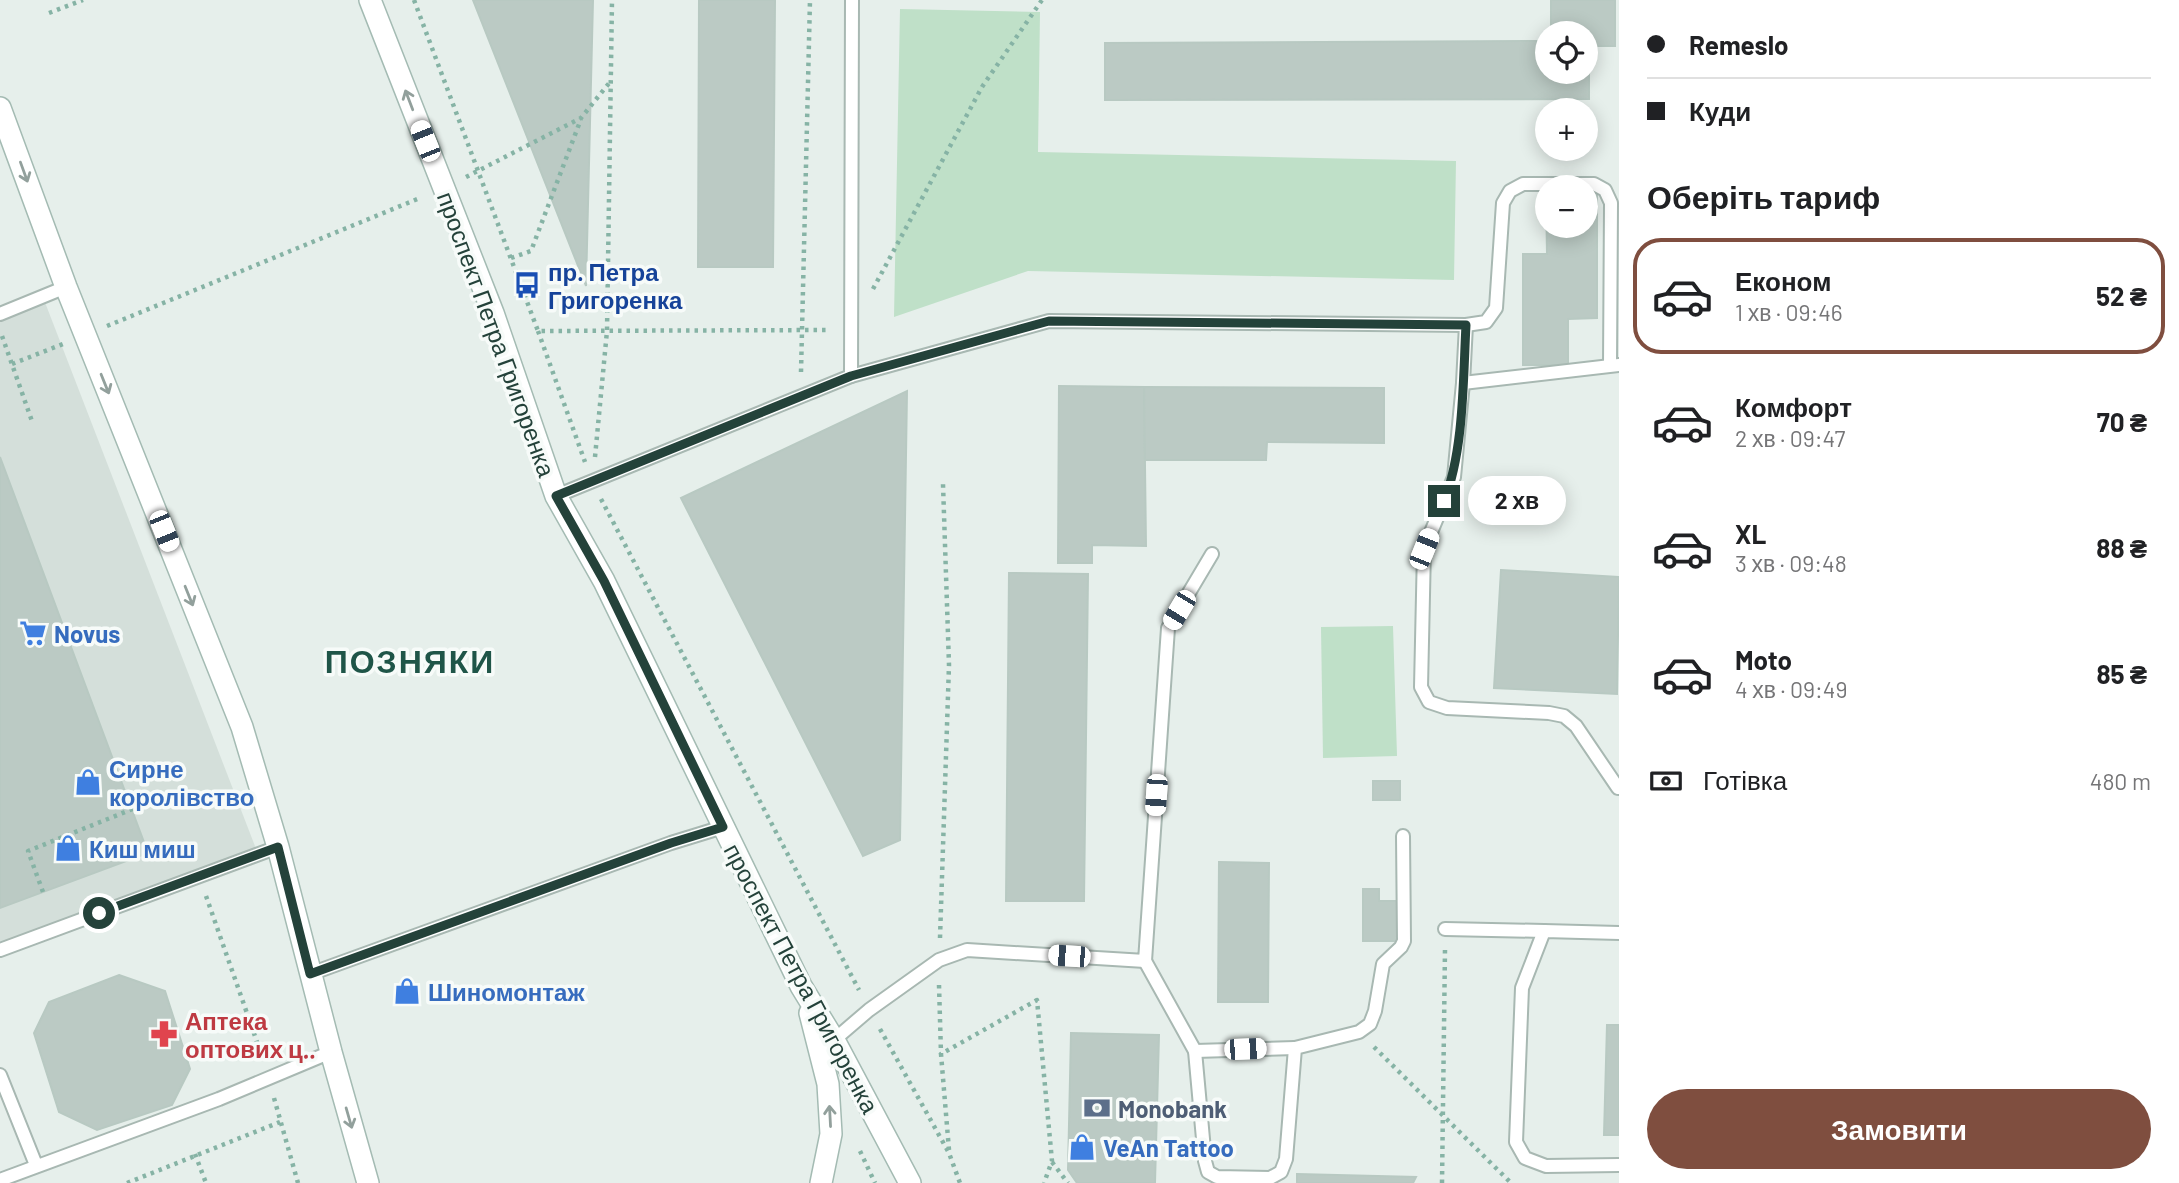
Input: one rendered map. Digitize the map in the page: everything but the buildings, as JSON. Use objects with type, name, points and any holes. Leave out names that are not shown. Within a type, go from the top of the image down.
[{"type":"main road","name":"проспект Петра Григоренка","points":[[370,0],[493,313],[556,496],[604,581],[804,992],[834,1040],[910,1183]]},
{"type":"main road","points":[[0,108],[66,287],[242,727],[278,847],[368,1183]]},
{"type":"main road","points":[[804,992],[828,1084],[831,1133],[821,1183]]},
{"type":"main road","points":[[357,1144],[380,1183]]},
{"type":"lane","points":[[851,376],[852,0]]},
{"type":"lane","points":[[556,496],[801,394],[851,376],[1049,321],[1466,325],[1486,322],[1496,308],[1503,203],[1510,191],[1523,184],[1594,184],[1605,190],[1611,203],[1614,365],[1463,383]]},
{"type":"lane","points":[[0,314],[66,287]]},
{"type":"lane","points":[[1466,325],[1454,477],[1424,549],[1421,687],[1429,702],[1447,708],[1564,716],[1576,726],[1618,788]]},
{"type":"lane","points":[[1212,554],[1168,628],[1145,961],[1195,1051],[1208,1172],[1217,1177],[1270,1178],[1281,1172],[1286,1159],[1295,1048]]},
{"type":"lane","points":[[310,974],[671,843],[723,827]]},
{"type":"lane","points":[[1195,1051],[1295,1048],[1359,1032],[1370,1024],[1375,1011],[1382,964],[1404,941],[1403,836]]},
{"type":"lane","points":[[0,950],[278,847]]},
{"type":"lane","points":[[1445,929],[1619,933]]},
{"type":"lane","points":[[1544,932],[1522,988],[1516,1142],[1525,1157],[1546,1166],[1619,1165]]},
{"type":"lane","points":[[834,1040],[869,1010],[939,960],[967,950],[1145,961]]},
{"type":"lane","points":[[0,1180],[219,1098],[331,1052]]},
{"type":"lane","points":[[0,1075],[36,1165]]},
{"type":"path","points":[[49,13],[83,0]]},
{"type":"path","points":[[414,0],[592,482],[869,1010],[949,1153],[960,1183]]},
{"type":"path","points":[[592,482],[607,331],[612,0]]},
{"type":"path","points":[[801,394],[810,0]]},
{"type":"path","points":[[538,331],[801,328],[850,331],[982,87],[1042,0]]},
{"type":"path","points":[[510,259],[531,251],[581,118],[610,82]]},
{"type":"path","points":[[12,364],[443,188],[581,118]]},
{"type":"path","points":[[0,331],[33,424]]},
{"type":"path","points":[[943,484],[948,665],[939,960],[941,1054],[949,1153]]},
{"type":"path","points":[[43,892],[28,850],[170,794]]},
{"type":"path","points":[[199,875],[269,1077],[298,1183]]},
{"type":"path","points":[[1442,1183],[1445,929]]},
{"type":"path","points":[[941,1054],[1037,1000],[1052,1161],[1044,1183]]},
{"type":"path","points":[[1359,1032],[1510,1183]]},
{"type":"path","points":[[127,1183],[280,1122]]},
{"type":"path","points":[[195,1154],[206,1183]]},
{"type":"path","points":[[1052,1161],[1068,1183]]},
{"type":"shaded area","points":[[41,292],[260,859],[0,951],[0,310]]},
{"type":"green space","points":[[900,9],[1040,12],[1038,152],[1456,161],[1454,280],[1028,271],[894,317]]},
{"type":"green space","points":[[1393,626],[1397,756],[1323,758],[1321,627]]},
{"type":"place","name":"пр. Петра Григоренка","points":[[527,285]]},
{"type":"place","name":"Novus","points":[[33,633]]},
{"type":"place","name":"Сирне королівство","points":[[88,782]]},
{"type":"place","name":"Киш миш","points":[[68,848]]},
{"type":"place","name":"Шиномонтаж","points":[[407,991]]},
{"type":"place","name":"Аптека оптових ц‥","points":[[164,1034]]},
{"type":"place","name":"Monobank","points":[[1097,1108]]},
{"type":"place","name":"VeAn Tattoo","points":[[1082,1147]]},
{"type":"district","name":"ПОЗНЯКИ","points":[[410,660]]},
{"type":"route","points":[[99,913],[278,847],[310,974],[671,843],[723,827],[604,581],[556,496],[801,394],[851,376],[1049,321],[1466,325],[1454,477],[1444,501]]}]
